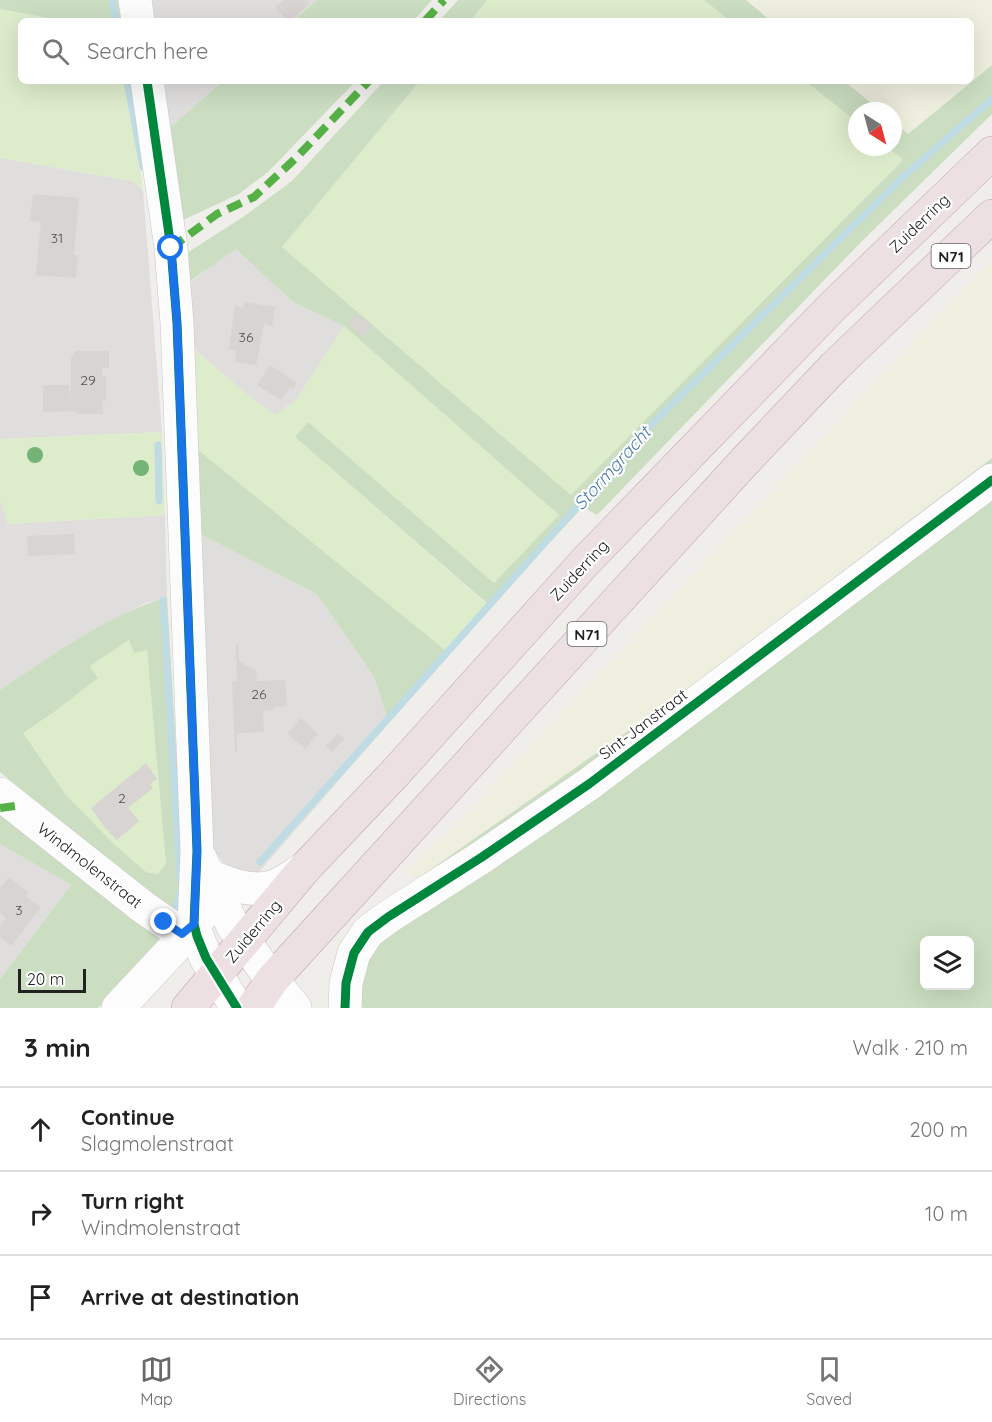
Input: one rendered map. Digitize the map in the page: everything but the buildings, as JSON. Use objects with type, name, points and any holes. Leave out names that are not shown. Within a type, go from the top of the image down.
[{"type":"highway","name":"Zuiderring","points":[[188,1008],[305,868],[396,772],[585,562],[832,307],[992,153]]},
{"type":"highway","name":"N71","points":[[254,1008],[272,981],[745,461],[835,366],[992,216]]},
{"type":"street","points":[[135,0],[138,18]]},
{"type":"street","points":[[118,1008],[176,946],[188,929],[207,874],[177,323],[171,248],[147,84]]},
{"type":"street","name":"Sint-Janstraat","points":[[345,1008],[346,983],[354,953],[368,932],[589,784],[992,480]]},
{"type":"street","name":"Windmolenstraat","points":[[0,794],[143,907],[188,929]]},
{"type":"street","points":[[207,874],[231,885],[251,889],[272,887],[305,868]]},
{"type":"street","points":[[188,929],[207,874]]},
{"type":"street","points":[[207,874],[244,941],[272,981],[295,1008]]},
{"type":"street","points":[[188,929],[237,1008]]},
{"type":"shaded area","points":[[149,0],[317,0],[296,18],[152,18]]},
{"type":"shaded area","points":[[161,84],[220,84],[168,129]]},
{"type":"shaded area","points":[[0,158],[133,181],[143,190],[162,432],[0,439]]},
{"type":"shaded area","points":[[236,248],[293,302],[344,326],[297,399],[276,415],[250,397],[188,344],[189,283]]},
{"type":"shaded area","points":[[0,499],[8,524],[165,515],[167,597],[143,604],[72,643],[0,690]]},
{"type":"shaded area","points":[[200,534],[317,594],[374,677],[389,723],[258,873],[231,870],[210,846]]},
{"type":"shaded area","points":[[0,844],[71,885],[0,979]]},
{"type":"green space","points":[[0,0],[118,0],[121,18],[48,18],[0,9]]},
{"type":"green space","points":[[317,0],[432,0],[416,18],[296,18]]},
{"type":"green space","points":[[458,0],[487,0],[472,18],[442,18]]},
{"type":"green space","points":[[487,0],[704,0],[726,18],[472,18]]},
{"type":"green space","points":[[704,0],[746,0],[767,18],[726,18]]},
{"type":"green space","points":[[746,0],[992,0],[992,65],[974,80],[974,18],[767,18]]},
{"type":"green space","points":[[0,9],[48,18],[18,18],[18,84],[129,84],[143,190],[133,181],[0,158]]},
{"type":"green space","points":[[992,65],[992,114],[862,241],[597,515],[583,507],[490,606],[295,437],[308,422],[494,583],[559,515],[344,326],[293,302],[236,249],[189,282],[187,253],[243,217],[292,181],[381,84],[418,84],[282,247],[571,495],[903,160],[898,156],[902,156],[902,129],[908,134],[969,84],[974,84],[974,80]]},
{"type":"green space","points":[[220,84],[353,84],[268,172],[239,194],[183,220],[168,129]]},
{"type":"green space","points":[[418,84],[809,84],[848,115],[848,156],[899,156],[904,160],[571,495],[282,247]]},
{"type":"green space","points":[[809,84],[848,84],[870,102],[848,102],[848,115]]},
{"type":"green space","points":[[848,84],[969,84],[908,134],[902,129],[902,102],[870,102]]},
{"type":"green space","points":[[992,259],[992,458],[685,691],[417,879],[407,872],[476,804]]},
{"type":"green space","points":[[344,326],[560,516],[494,583],[308,422],[295,437],[490,607],[450,654],[197,449],[188,344],[250,397],[276,415],[297,399]]},
{"type":"green space","points":[[162,432],[165,515],[8,524],[0,499],[0,439]]},
{"type":"green space","points":[[197,449],[450,654],[389,723],[374,677],[317,594],[200,534]]},
{"type":"green space","points":[[992,458],[992,1008],[363,1008],[360,1003],[362,976],[373,937],[431,898],[417,879],[685,691]]},
{"type":"green space","points":[[167,597],[185,899],[179,909],[166,909],[0,772],[0,690],[80,638],[144,605]],"holes":[[[129,640],[134,653],[147,650],[166,864],[158,874],[146,872],[115,845],[66,795],[23,733],[98,678],[90,666]]]},
{"type":"green space","points":[[129,640],[147,650],[166,864],[158,874],[146,872],[115,845],[66,795],[23,733],[98,678],[90,666]]},
{"type":"green space","points":[[0,799],[164,942],[98,1008],[0,1008],[0,979],[71,885],[0,844]]},
{"type":"waterway","points":[[112,0],[115,18]]},
{"type":"waterway","points":[[128,84],[143,167]]},
{"type":"waterway","name":"Stormgracht","points":[[260,862],[643,433],[903,177],[992,99]]},
{"type":"waterway","points":[[158,445],[159,501]]},
{"type":"waterway","points":[[163,600],[180,879]]},
{"type":"waterway","points":[[176,907],[181,890]]},
{"type":"marked path","points":[[428,18],[444,0]]},
{"type":"marked path","points":[[171,248],[217,214],[254,197],[297,157],[366,84]]},
{"type":"marked path","points":[[0,808],[15,806]]},
{"type":"cycle path","points":[[147,84],[171,248],[177,323],[197,851],[194,924],[206,958],[237,1008]]},
{"type":"cycle path","points":[[345,1008],[346,983],[354,953],[368,932],[589,784],[992,480]]},
{"type":"route","points":[[164,922],[182,934],[194,924],[197,851],[177,323],[171,248]]}]
